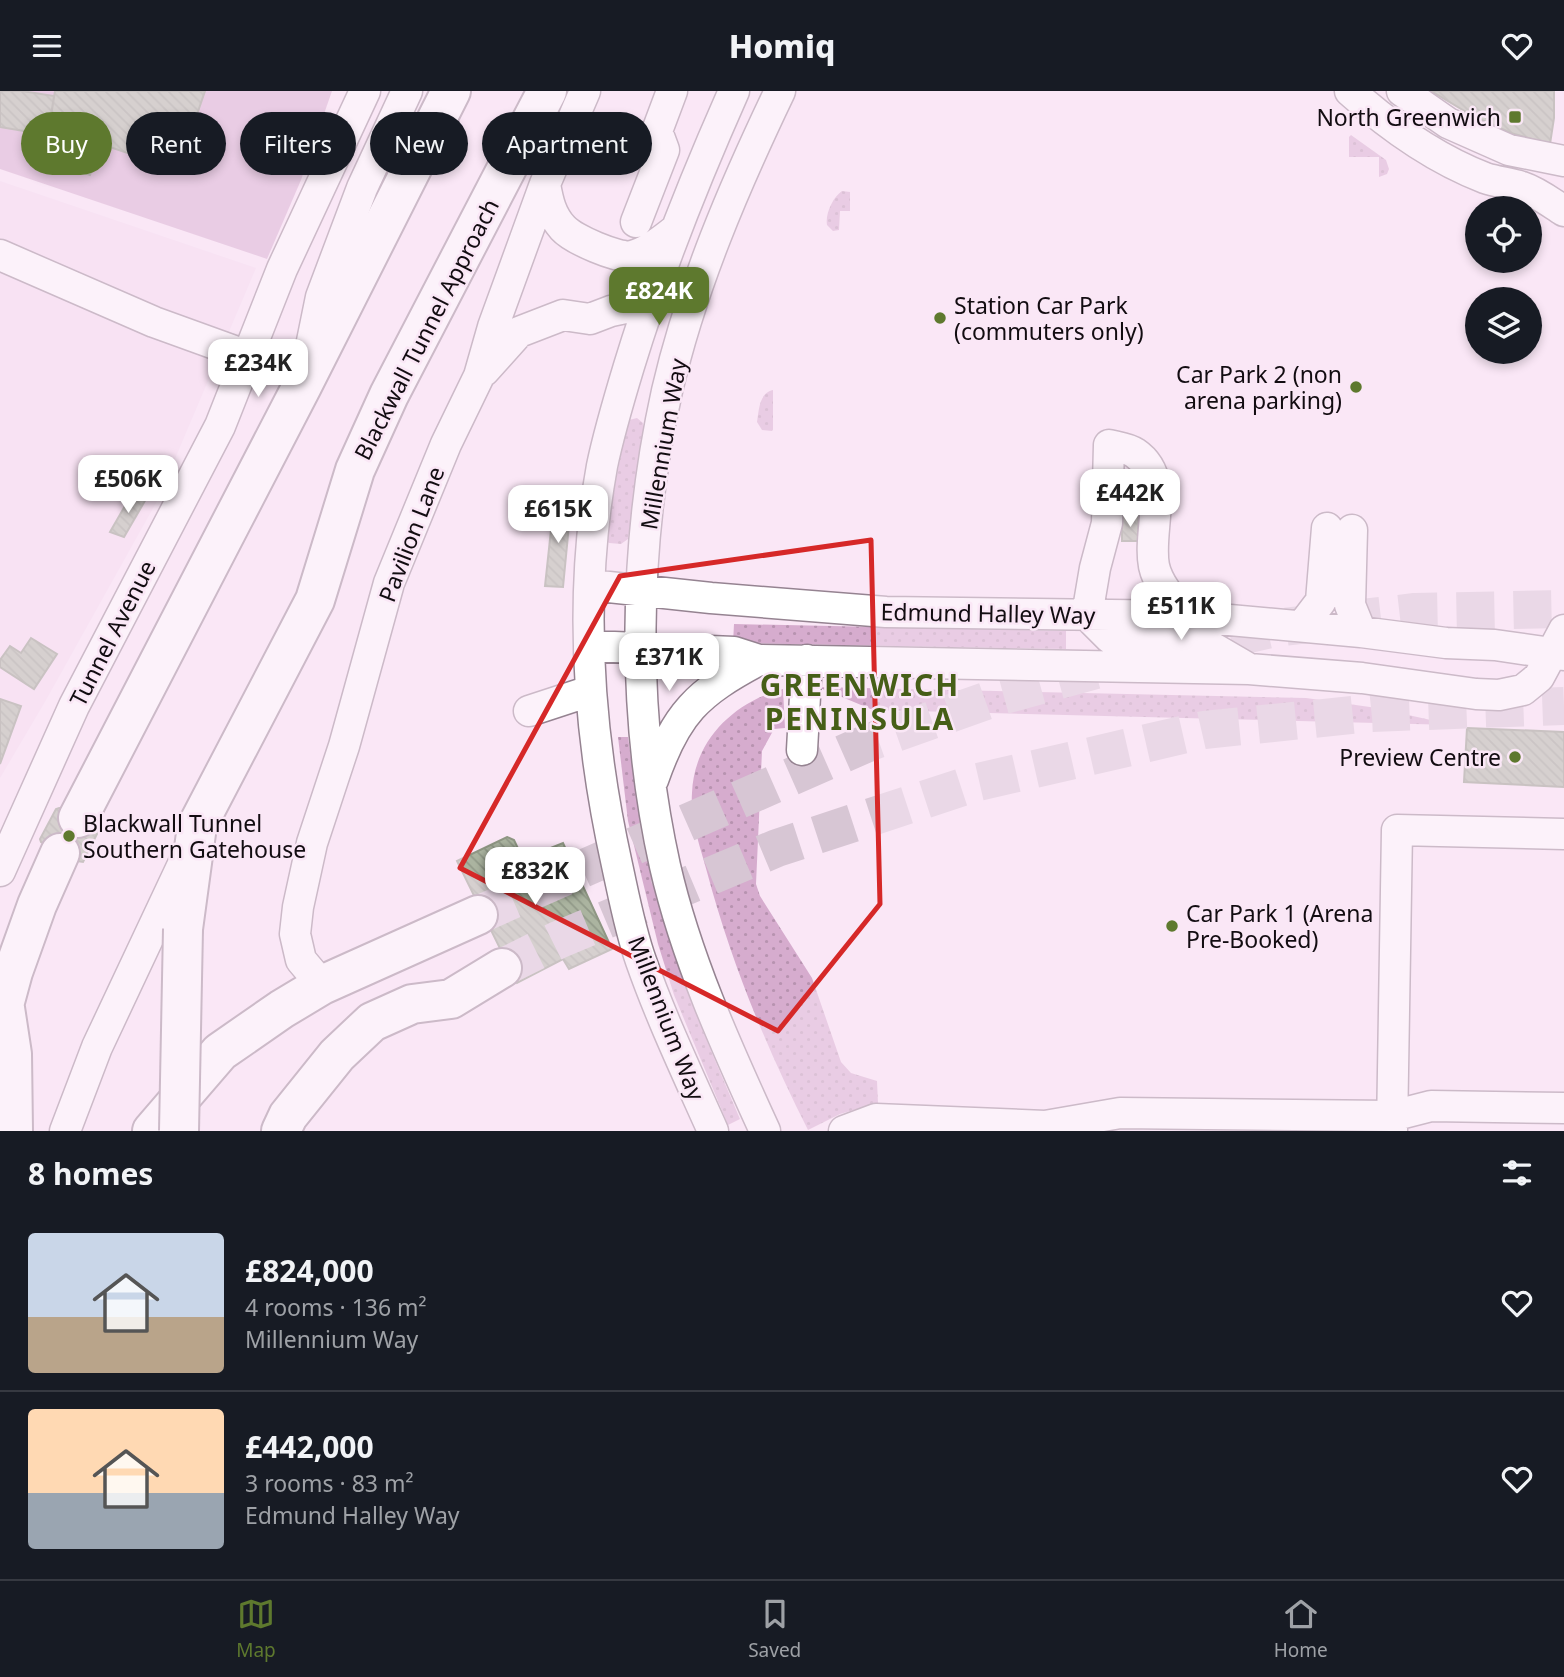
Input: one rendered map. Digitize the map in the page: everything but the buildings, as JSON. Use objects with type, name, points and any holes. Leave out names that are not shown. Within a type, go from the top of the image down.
[{"type":"highway","points":[[78,818],[451,91]]},
{"type":"highway","name":"Blackwall Tunnel Approach","points":[[179,1131],[183,929],[197,826],[315,600],[355,470],[388,395],[547,91]]},
{"type":"highway","points":[[13,1131],[12,1054],[2,1014],[32,918],[61,853]]},
{"type":"highway","points":[[152,1131],[220,1052],[282,1009],[322,985],[478,915]]},
{"type":"highway","points":[[281,1131],[288,1116],[337,1055],[372,1022],[412,1004],[451,999],[502,968]]},
{"type":"street","name":"Tunnel Avenue","points":[[0,871],[6,841],[220,426],[282,269],[365,91]]},
{"type":"street","points":[[302,386],[321,297],[362,188],[407,91]]},
{"type":"street","name":"Pavilion Lane","points":[[322,985],[301,960],[295,934],[312,843],[344,746],[389,583],[446,444],[479,376],[493,327],[545,184],[585,91]]},
{"type":"street","points":[[636,222],[664,150],[657,131],[672,91]]},
{"type":"street","name":"Millennium Way","points":[[713,1131],[640,960],[607,818],[593,733],[590,691],[590,585],[593,523],[603,463],[646,311],[674,231],[734,91]]},
{"type":"street","name":"Millennium Way","points":[[765,1131],[741,1079],[689,949],[666,868],[650,787],[640,649],[648,505],[667,393],[704,267],[780,91]]},
{"type":"street","points":[[1350,91],[1405,135],[1442,157],[1486,178],[1523,187],[1564,211]]},
{"type":"street","points":[[1402,91],[1448,123],[1509,150],[1564,161]]},
{"type":"street","points":[[664,150],[702,163]]},
{"type":"street","points":[[545,184],[549,207],[564,230],[601,250],[629,257],[647,250],[674,231]]},
{"type":"street","points":[[0,255],[154,322],[248,356]]},
{"type":"street","points":[[479,376],[519,332],[552,319],[563,315],[590,319],[630,307],[646,311]]},
{"type":"street","points":[[1186,616],[1166,592],[1154,570],[1152,548],[1156,485],[1146,463],[1133,452],[1109,445],[1107,523],[1095,568],[1087,615],[1110,638],[1203,642],[1248,669]]},
{"type":"street","points":[[1302,626],[1321,601],[1340,529],[1350,605],[1361,632]]},
{"type":"street","name":"Edmund Halley Way","points":[[590,585],[886,612],[1186,616],[1410,639],[1561,646]]},
{"type":"street","points":[[65,1131],[103,1035],[193,843],[315,600]]},
{"type":"street","name":"Edmund Halley Way","points":[[590,646],[734,652],[759,660],[1248,669],[1362,678],[1499,695],[1522,690],[1539,677],[1561,646]]},
{"type":"street","name":"Edmund Halley Way","points":[[650,787],[662,753],[684,714],[728,676],[759,660]]},
{"type":"street","points":[[802,750],[807,660]]},
{"type":"street","points":[[529,711],[590,691]]},
{"type":"street","points":[[1392,1123],[1397,830],[1564,834]]},
{"type":"street","points":[[844,1131],[876,1119],[1045,1129],[1120,1114],[1392,1123],[1431,1106],[1564,1108]]},
{"type":"highlighted area","points":[[871,540],[880,904],[778,1031],[460,868],[620,576]]},
{"type":"shaded area","points":[[0,91],[332,91],[325,112],[240,112],[240,175],[303,175],[267,259],[0,169]]},
{"type":"shaded area","points":[[1351,135],[1386,160],[1389,169],[1387,174],[1379,177],[1379,157],[1349,157]]},
{"type":"shaded area","points":[[0,181],[256,268],[157,501],[0,778]]},
{"type":"shaded area","points":[[842,191],[850,192],[850,211],[840,211],[839,230],[833,231],[827,225],[828,211]]},
{"type":"shaded area","points":[[773,390],[773,429],[762,430],[757,422],[761,403],[765,395]]},
{"type":"shaded area","points":[[637,418],[644,428],[628,539],[621,544],[609,543],[605,535],[627,424],[629,420]]},
{"type":"shaded area","points":[[734,624],[1066,631],[1066,649],[733,643]]},
{"type":"shaded area","points":[[818,687],[1306,698],[1377,708],[1453,725],[873,710]]},
{"type":"shaded area","points":[[783,689],[785,728],[774,729],[762,751],[756,884],[760,896],[812,978],[841,1062],[851,1073],[877,1081],[878,1103],[840,1114],[808,1130],[764,1036],[738,971],[699,843],[692,803],[694,774],[700,756],[720,726],[748,703]]},
{"type":"shaded area","points":[[618,737],[628,737],[645,840],[677,963],[740,1119],[728,1125],[674,995],[658,944],[628,821]]},
{"type":"tunnel","points":[[1175,651],[1275,628],[1415,612],[1564,609]]},
{"type":"tunnel","points":[[478,915],[870,742],[997,697],[1110,666]]},
{"type":"tunnel","points":[[502,968],[558,940],[777,848],[978,782],[1204,730],[1372,713],[1564,706]]},
{"type":"place","name":"North Greenwich","points":[[1515,117]]},
{"type":"place","name":"Station Car Park (commuters only)","points":[[940,318]]},
{"type":"place","name":"Car Park 2 (non arena parking)","points":[[1356,387]]},
{"type":"place","name":"Preview Centre","points":[[1515,757]]},
{"type":"place","name":"Blackwall Tunnel Southern Gatehouse","points":[[69,836]]},
{"type":"place","name":"Car Park 1 (Arena Pre-Booked)","points":[[1172,926]]},
{"type":"district","name":"GREENWICH PENINSULA","points":[[860,702]]}]
